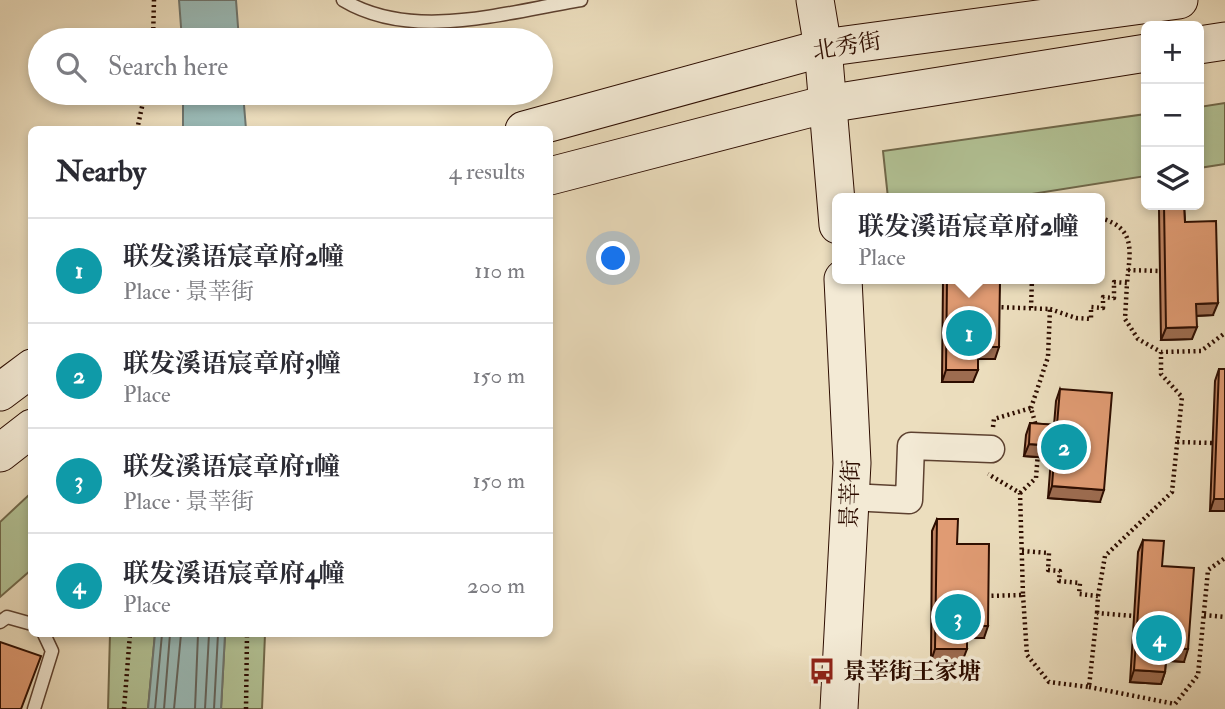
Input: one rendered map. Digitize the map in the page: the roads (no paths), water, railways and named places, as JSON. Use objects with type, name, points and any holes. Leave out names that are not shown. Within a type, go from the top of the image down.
[{"type":"main road","points":[[816,0],[823,48],[835,193]]},
{"type":"main road","name":"北秀街","points":[[536,126],[823,48],[1178,0]]},
{"type":"main road","points":[[1204,44],[1225,41]]},
{"type":"main road","points":[[553,175],[827,104],[1141,54]]},
{"type":"main road","name":"景莘街","points":[[839,709],[852,463],[843,284]]},
{"type":"main road","points":[[0,392],[28,371]]},
{"type":"main road","points":[[0,453],[28,431]]},
{"type":"street","points":[[850,497],[909,500],[911,446],[991,449]]},
{"type":"lane","points":[[343,0],[385,16],[435,23],[581,0]]},
{"type":"lane","points":[[0,622],[7,617],[28,623]]},
{"type":"lane","points":[[34,709],[52,651],[45,637]]},
{"type":"water","points":[[179,0],[236,0],[238,28],[181,28]]},
{"type":"water","points":[[183,105],[244,105],[246,126],[183,126]]},
{"type":"water","points":[[155,637],[225,637],[221,709],[148,709]]},
{"type":"place","name":"联发溪语宸章府2幢","points":[[969,333]]},
{"type":"place","name":"联发溪语宸章府3幢","points":[[1064,447]]},
{"type":"place","name":"联发溪语宸章府1幢","points":[[958,617]]},
{"type":"place","name":"联发溪语宸章府4幢","points":[[1159,638]]},
{"type":"place","name":"景莘街王家塘","points":[[822,671]]}]
